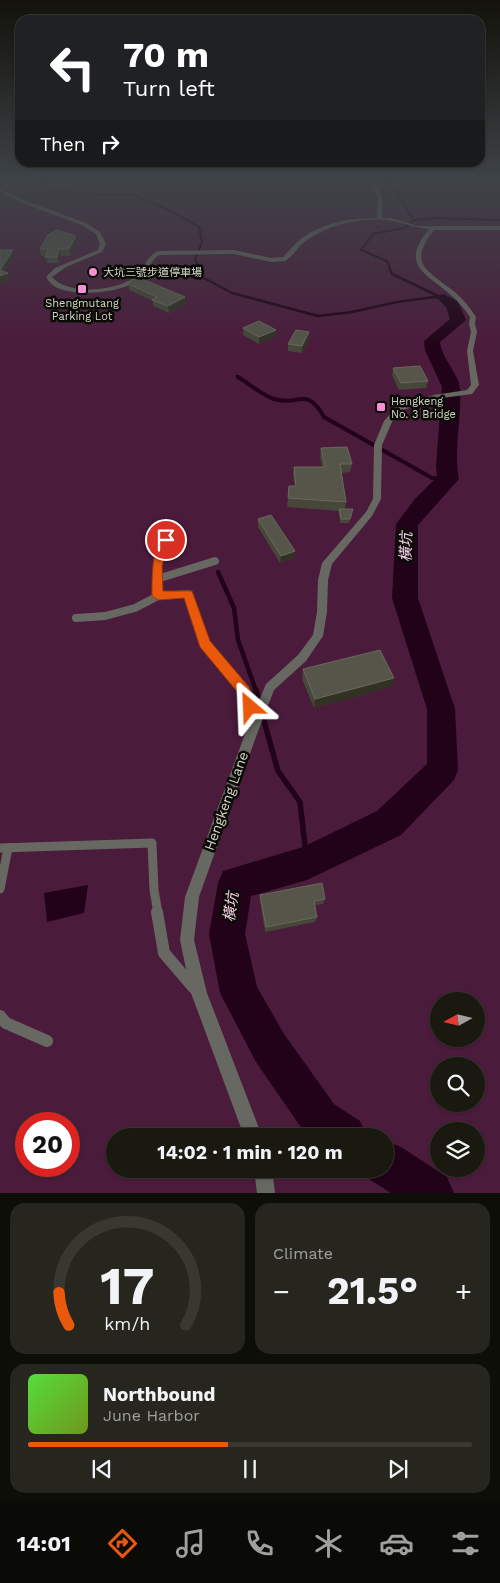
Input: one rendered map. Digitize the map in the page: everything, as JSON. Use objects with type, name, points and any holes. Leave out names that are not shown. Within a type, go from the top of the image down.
[{"type":"street","points":[[100,237],[103,244],[100,251],[51,272],[49,277],[51,281],[59,285],[90,291],[124,286],[141,274],[153,255],[158,252],[234,252],[271,260],[285,259],[304,239],[309,237]]},
{"type":"street","name":"Hengkeng Lane","points":[[250,1128],[199,993],[188,940],[192,896],[270,687],[302,658],[318,636],[322,612],[323,580],[327,563],[369,514],[376,499],[378,445],[388,421],[400,408],[434,397],[469,392],[474,385],[470,351],[474,332],[473,317],[457,297],[427,274],[418,258],[420,243],[425,237]]},
{"type":"street","points":[[265,1178],[266,1193]]},
{"type":"lane","points":[[158,596],[157,566],[166,540]]},
{"type":"lane","points":[[157,578],[184,572],[216,560]]},
{"type":"lane","points":[[76,618],[105,616],[128,610],[158,596],[188,594],[204,644],[244,691],[256,723]]},
{"type":"lane","points":[[0,890],[4,848],[152,843],[154,890],[164,953],[199,993]]},
{"type":"lane","points":[[0,1016],[6,1023],[47,1041]]},
{"type":"shaded area","points":[[0,237],[500,237],[500,1193],[0,1193]]},
{"type":"shaded area","points":[[88,885],[84,913],[47,922],[44,893]]},
{"type":"building","points":[[47,237],[76,237],[69,249],[59,249],[57,257],[45,257],[48,249],[40,249]]},
{"type":"building","points":[[0,250],[13,250],[0,270]]},
{"type":"building","points":[[0,270],[8,273],[0,276]]},
{"type":"building","points":[[135,277],[185,297],[168,306],[152,300],[157,297],[128,284]]},
{"type":"building","points":[[259,321],[276,330],[259,337],[243,328]]},
{"type":"building","points":[[296,330],[309,332],[302,346],[288,344]]},
{"type":"building","points":[[420,366],[428,381],[401,383],[393,368]]},
{"type":"building","points":[[347,447],[352,464],[340,464],[346,502],[288,498],[289,486],[296,486],[294,467],[325,467],[321,448]]},
{"type":"building","points":[[339,509],[353,509],[350,519],[341,519]]},
{"type":"building","points":[[271,515],[295,551],[281,556],[258,519]]},
{"type":"building","points":[[380,650],[394,678],[315,699],[303,669]]},
{"type":"building","points":[[322,883],[325,899],[314,901],[317,917],[266,927],[260,895]]},
{"type":"waterway","name":"橫坑","points":[[199,268],[195,259],[202,242],[201,237]]},
{"type":"waterway","points":[[371,237],[361,250],[387,261],[390,268]]},
{"type":"waterway","name":"橫坑","points":[[198,267],[202,277],[232,293],[318,316],[352,312],[397,302],[434,297],[444,298]]},
{"type":"waterway","points":[[389,267],[392,274],[438,296]]},
{"type":"waterway","name":"橫坑","points":[[333,1128],[319,1119],[270,1048],[239,993],[227,934],[235,883],[307,863],[389,823],[443,770],[441,709],[405,598],[407,524],[423,504],[448,479],[446,466],[451,387],[433,350],[432,341],[458,320],[453,305],[444,298]]},
{"type":"waterway","points":[[238,377],[274,399],[283,401],[307,399],[318,407],[324,417],[432,478],[448,479]]},
{"type":"waterway","points":[[218,572],[234,608],[238,640],[256,691]]},
{"type":"waterway","points":[[256,690],[260,706]]},
{"type":"waterway","points":[[262,714],[278,771],[300,802],[307,863]]},
{"type":"waterway","name":"橫坑","points":[[394,1169],[431,1193]]},
{"type":"place","name":"大坑三號步道停車場","points":[[93,272]]},
{"type":"place","name":"Shengmutang Parking Lot","points":[[82,289]]},
{"type":"place","name":"Hengkeng No. 3 Bridge","points":[[381,407]]},
{"type":"route","points":[[166,540],[157,566],[158,596],[188,594],[204,644],[244,691],[250,707]]}]
